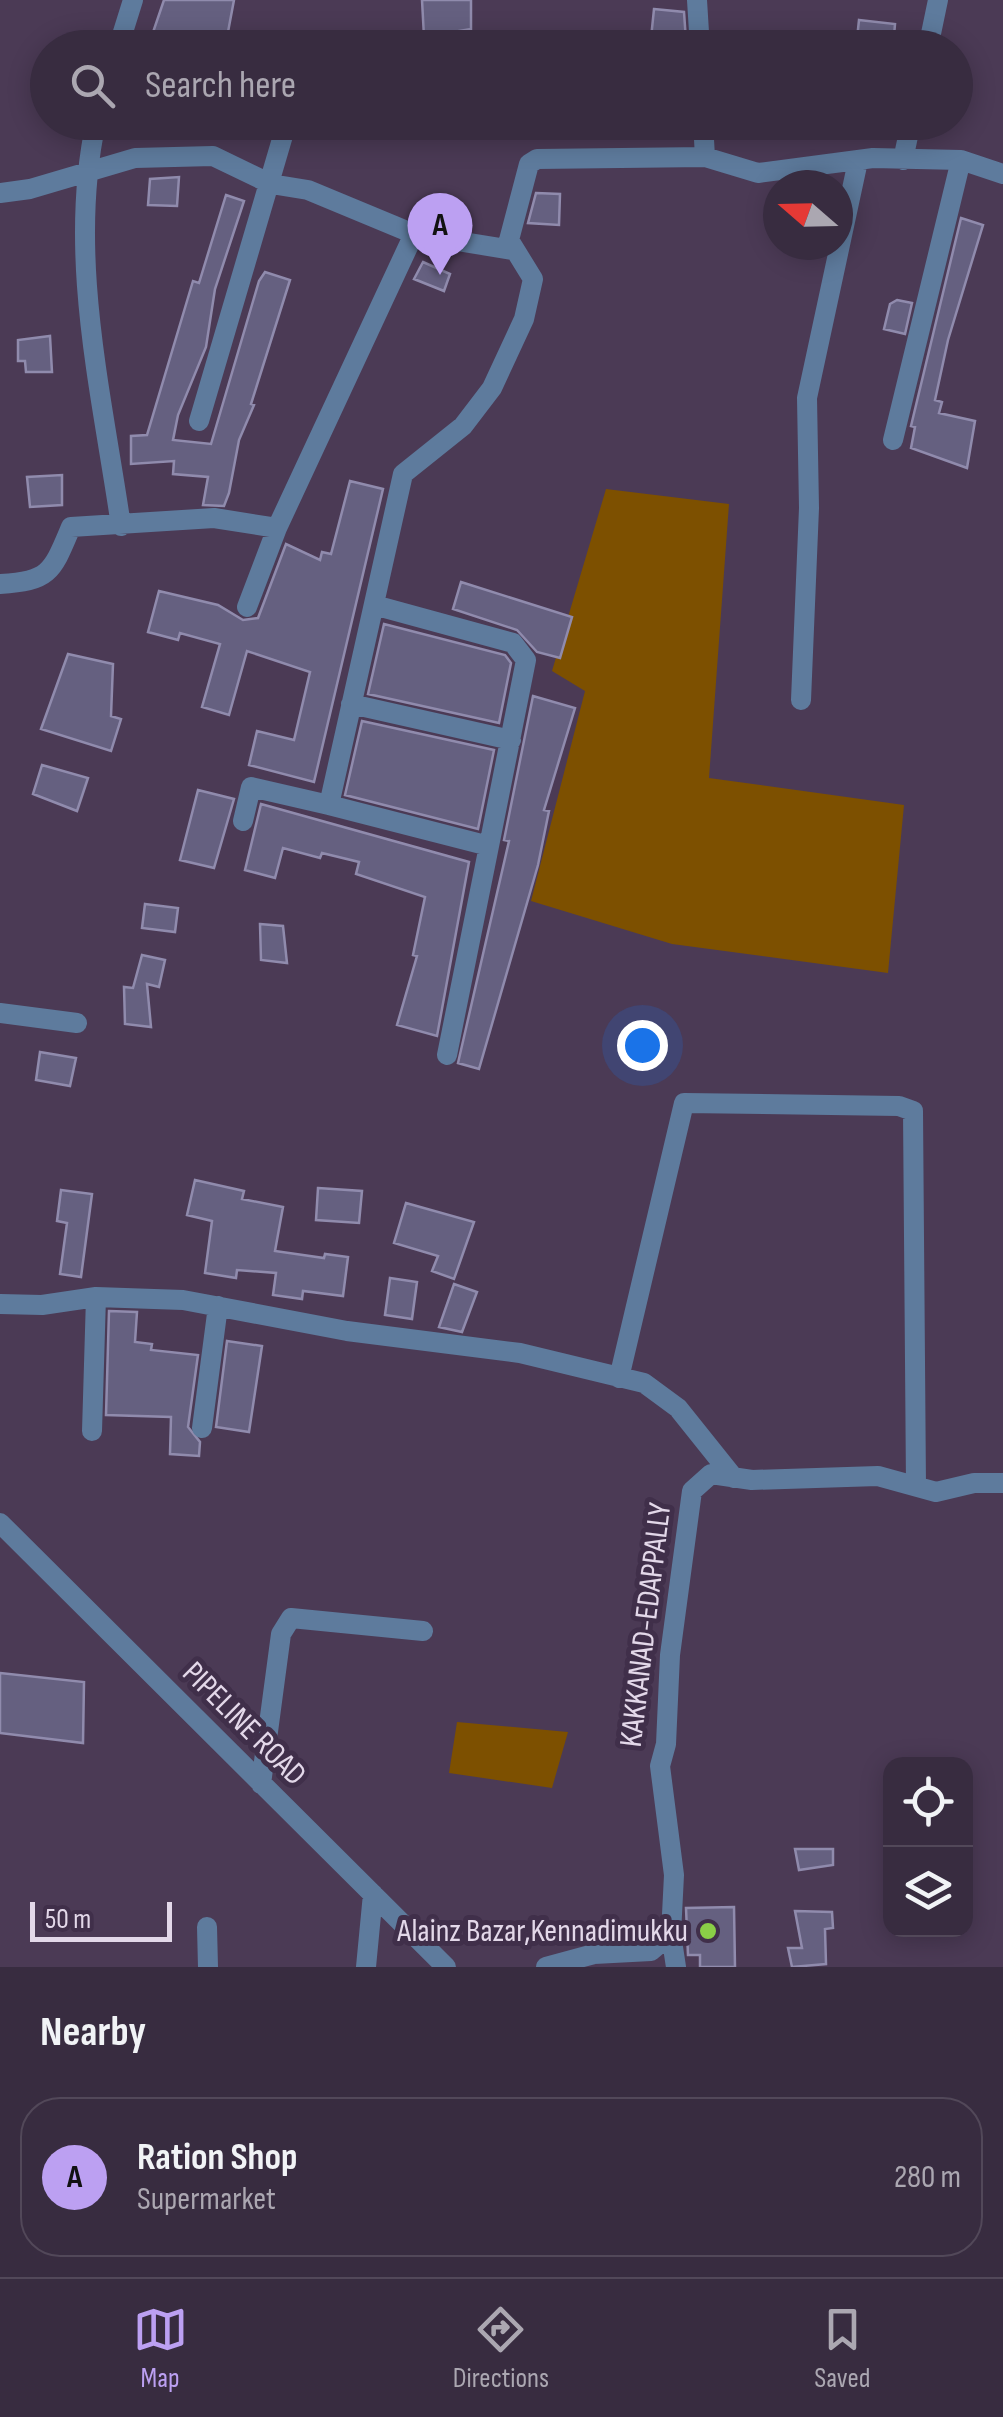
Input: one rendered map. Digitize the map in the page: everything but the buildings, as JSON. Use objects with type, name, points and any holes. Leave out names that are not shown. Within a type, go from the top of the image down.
[{"type":"street","points":[[124,30],[133,0]]},
{"type":"street","points":[[697,0],[699,30]]},
{"type":"street","points":[[932,30],[938,0]]},
{"type":"street","points":[[92,140],[85,173],[83,252],[121,526]]},
{"type":"street","points":[[199,421],[282,140]]},
{"type":"street","points":[[704,140],[705,157]]},
{"type":"street","points":[[903,160],[907,140]]},
{"type":"street","points":[[0,193],[135,158],[213,156],[271,184],[308,190],[414,234],[513,250],[526,261],[532,280],[524,320],[508,362],[463,426],[403,474],[329,805]]},
{"type":"street","points":[[513,250],[510,227],[524,172],[537,159],[705,157],[758,174],[858,162],[960,160],[1003,174]]},
{"type":"street","points":[[892,440],[960,160]]},
{"type":"street","points":[[801,700],[810,508],[807,398],[858,162]]},
{"type":"street","points":[[247,607],[276,528],[414,234]]},
{"type":"street","points":[[0,584],[36,582],[54,568],[71,528],[214,518],[276,528]]},
{"type":"street","points":[[374,605],[513,643],[520,649],[526,670],[447,1055]]},
{"type":"street","points":[[352,704],[511,740]]},
{"type":"street","points":[[243,822],[251,786],[489,846]]},
{"type":"street","points":[[0,1013],[77,1024]]},
{"type":"street","points":[[620,1378],[684,1103],[899,1106],[913,1111],[916,1486]]},
{"type":"street","points":[[0,1304],[42,1305],[96,1297],[183,1300],[347,1330],[520,1353],[644,1383],[678,1408],[734,1478]]},
{"type":"street","points":[[92,1431],[96,1297]]},
{"type":"street","points":[[202,1428],[218,1306]]},
{"type":"street","name":"KAKKANAD-EDAPPALLY","points":[[676,1967],[671,1934],[674,1875],[660,1766],[666,1744],[670,1656],[692,1491],[711,1474],[734,1478],[878,1476],[936,1492],[974,1483],[1003,1483]]},
{"type":"street","name":"PIPELINE ROAD","points":[[0,1523],[446,1967]]},
{"type":"street","points":[[261,1784],[281,1634],[291,1618],[423,1631]]},
{"type":"street","points":[[366,1967],[374,1894]]},
{"type":"street","points":[[208,1926],[208,1967]]},
{"type":"street","points":[[546,1967],[594,1954],[652,1951],[671,1934]]},
{"type":"shaded area","points":[[606,489],[729,504],[709,778],[904,805],[888,973],[672,944],[531,901],[585,691],[552,671]]},
{"type":"shaded area","points":[[457,1722],[568,1732],[552,1788],[449,1773]]},
{"type":"place","name":"Ration Shop","points":[[440,275]]},
{"type":"place","name":"Alainz Bazar,Kennadimukku","points":[[708,1931]]}]
